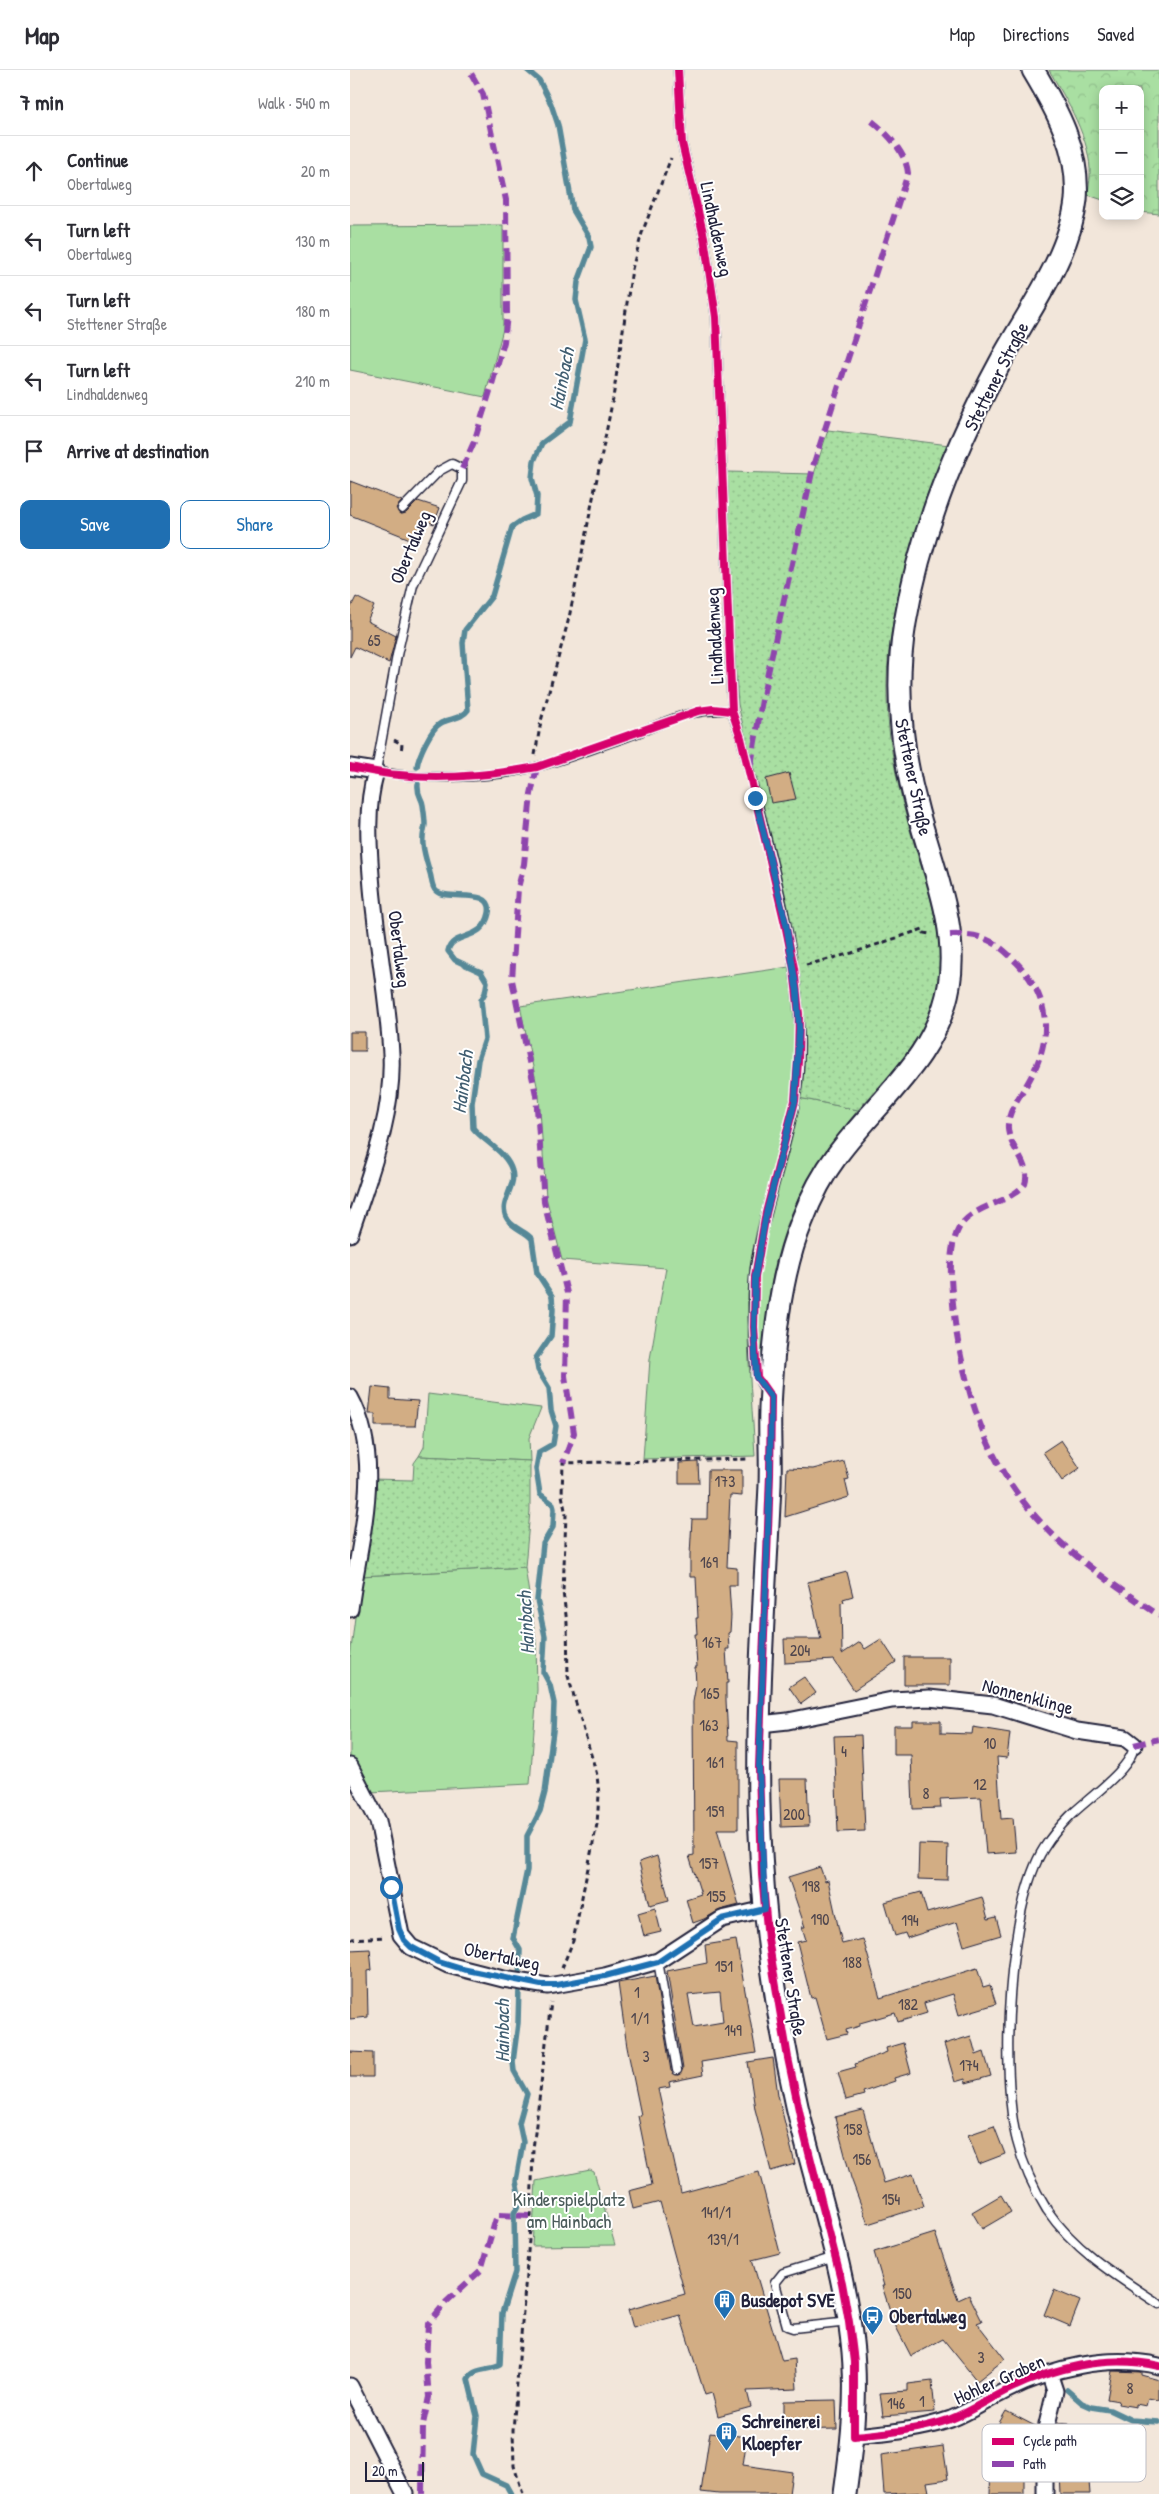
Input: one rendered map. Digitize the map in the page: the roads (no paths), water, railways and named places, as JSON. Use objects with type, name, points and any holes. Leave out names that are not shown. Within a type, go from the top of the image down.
[{"type":"main road","name":"Stettener Straße","points":[[845,2494],[854,2436],[854,2372],[849,2322],[835,2257],[794,2092],[770,1960],[765,1909],[759,1802],[760,1724],[771,1458],[771,1397],[782,1298],[799,1227],[825,1174],[852,1136],[914,1066],[934,1033],[949,990],[952,960],[950,935],[942,893],[912,790],[905,755],[899,690],[903,639],[921,554],[954,463],[991,380],[1063,247],[1073,217],[1076,186],[1072,149],[1060,118],[1033,70]]},
{"type":"street","points":[[350,767],[376,771]]},
{"type":"street","name":"Obertalweg","points":[[350,1234],[376,1157],[386,1110],[391,1063],[387,1007],[377,938],[370,866],[371,796],[376,771]]},
{"type":"street","points":[[350,1397],[364,1429],[368,1477],[350,1609]]},
{"type":"street","name":"Nonnenklinge","points":[[760,1724],[788,1721],[892,1700],[929,1698],[993,1705],[1077,1731],[1125,1738],[1134,1745]]},
{"type":"street","name":"Obertalweg","points":[[350,1766],[378,1821],[401,1935],[411,1947],[439,1962],[503,1979],[531,1984],[556,1985],[605,1976],[658,1962],[722,1919],[765,1909]]},
{"type":"street","name":"Hohler Graben","points":[[854,2436],[900,2430],[944,2421],[1010,2388],[1075,2366],[1112,2362],[1139,2362],[1159,2366]]},
{"type":"street","points":[[1047,2424],[1054,2390],[1050,2373]]},
{"type":"street","points":[[350,2386],[405,2494]]},
{"type":"lane","name":"Lindhaldenweg","points":[[678,70],[682,143],[704,237],[715,309],[725,502],[732,711],[741,738],[768,849],[794,968],[798,1014],[796,1089],[766,1214],[755,1277],[756,1377],[771,1397]]},
{"type":"lane","name":"Obertalweg","points":[[376,771],[381,756],[397,654],[413,585],[462,481],[462,469],[452,464],[442,468],[402,509]]},
{"type":"lane","points":[[376,771],[404,776],[450,776],[537,767],[688,713],[706,709],[732,711]]},
{"type":"lane","points":[[1134,1745],[1125,1765],[1055,1832],[1040,1854],[1028,1882],[1023,1899],[1012,1976],[1009,2080],[1017,2142],[1027,2172],[1047,2210],[1061,2228],[1086,2253],[1159,2304]]},
{"type":"lane","points":[[658,1962],[678,2070]]},
{"type":"lane","points":[[835,2257],[783,2273],[775,2283],[786,2325],[790,2328],[849,2322]]},
{"type":"waterway","name":"Hainbach","points":[[417,767],[426,743],[437,726],[444,721],[463,715],[468,710],[463,643],[465,630],[492,596],[512,527],[536,514],[537,496],[532,478],[534,461],[542,443],[570,422],[585,339],[576,300],[578,282],[591,247],[589,237],[573,210],[558,125],[551,104],[539,80],[527,70]]},
{"type":"waterway","name":"Hainbach","points":[[418,784],[418,792],[425,817],[423,848],[434,889],[442,894],[477,897],[489,905],[489,913],[481,929],[455,941],[448,951],[455,960],[481,972],[487,982],[485,993],[481,1000],[485,1039],[478,1060],[472,1103],[473,1128],[509,1164],[513,1177],[505,1202],[505,1214],[511,1223],[532,1239],[537,1273],[552,1296],[553,1310],[551,1336],[536,1358],[538,1370],[549,1388],[551,1410],[556,1426],[553,1444],[539,1452],[536,1469],[540,1494],[553,1504],[554,1509],[553,1527],[543,1544],[537,1600],[545,1636],[543,1672],[550,1685],[554,1703],[553,1731],[545,1792],[540,1811],[527,1836],[527,1870],[513,1938],[520,1950],[518,2023],[513,2062],[514,2071],[527,2094],[519,2123],[523,2142],[516,2181],[520,2202],[514,2213],[515,2272],[502,2313],[500,2365],[478,2371],[468,2379],[477,2416],[473,2454],[482,2474],[506,2485],[511,2494]]},
{"type":"waterway","points":[[1067,2390],[1082,2403],[1091,2407],[1110,2410],[1131,2420],[1159,2422]]},
{"type":"place","name":"Busdepot SVE","points":[[725,2319]]},
{"type":"place","name":"Obertalweg","points":[[873,2335]]},
{"type":"place","name":"Schreinerei Kloepfer","points":[[726,2451]]},
{"type":"park label","name":"Kinderspielplatz am Hainbach","points":[[569,2210]]}]
